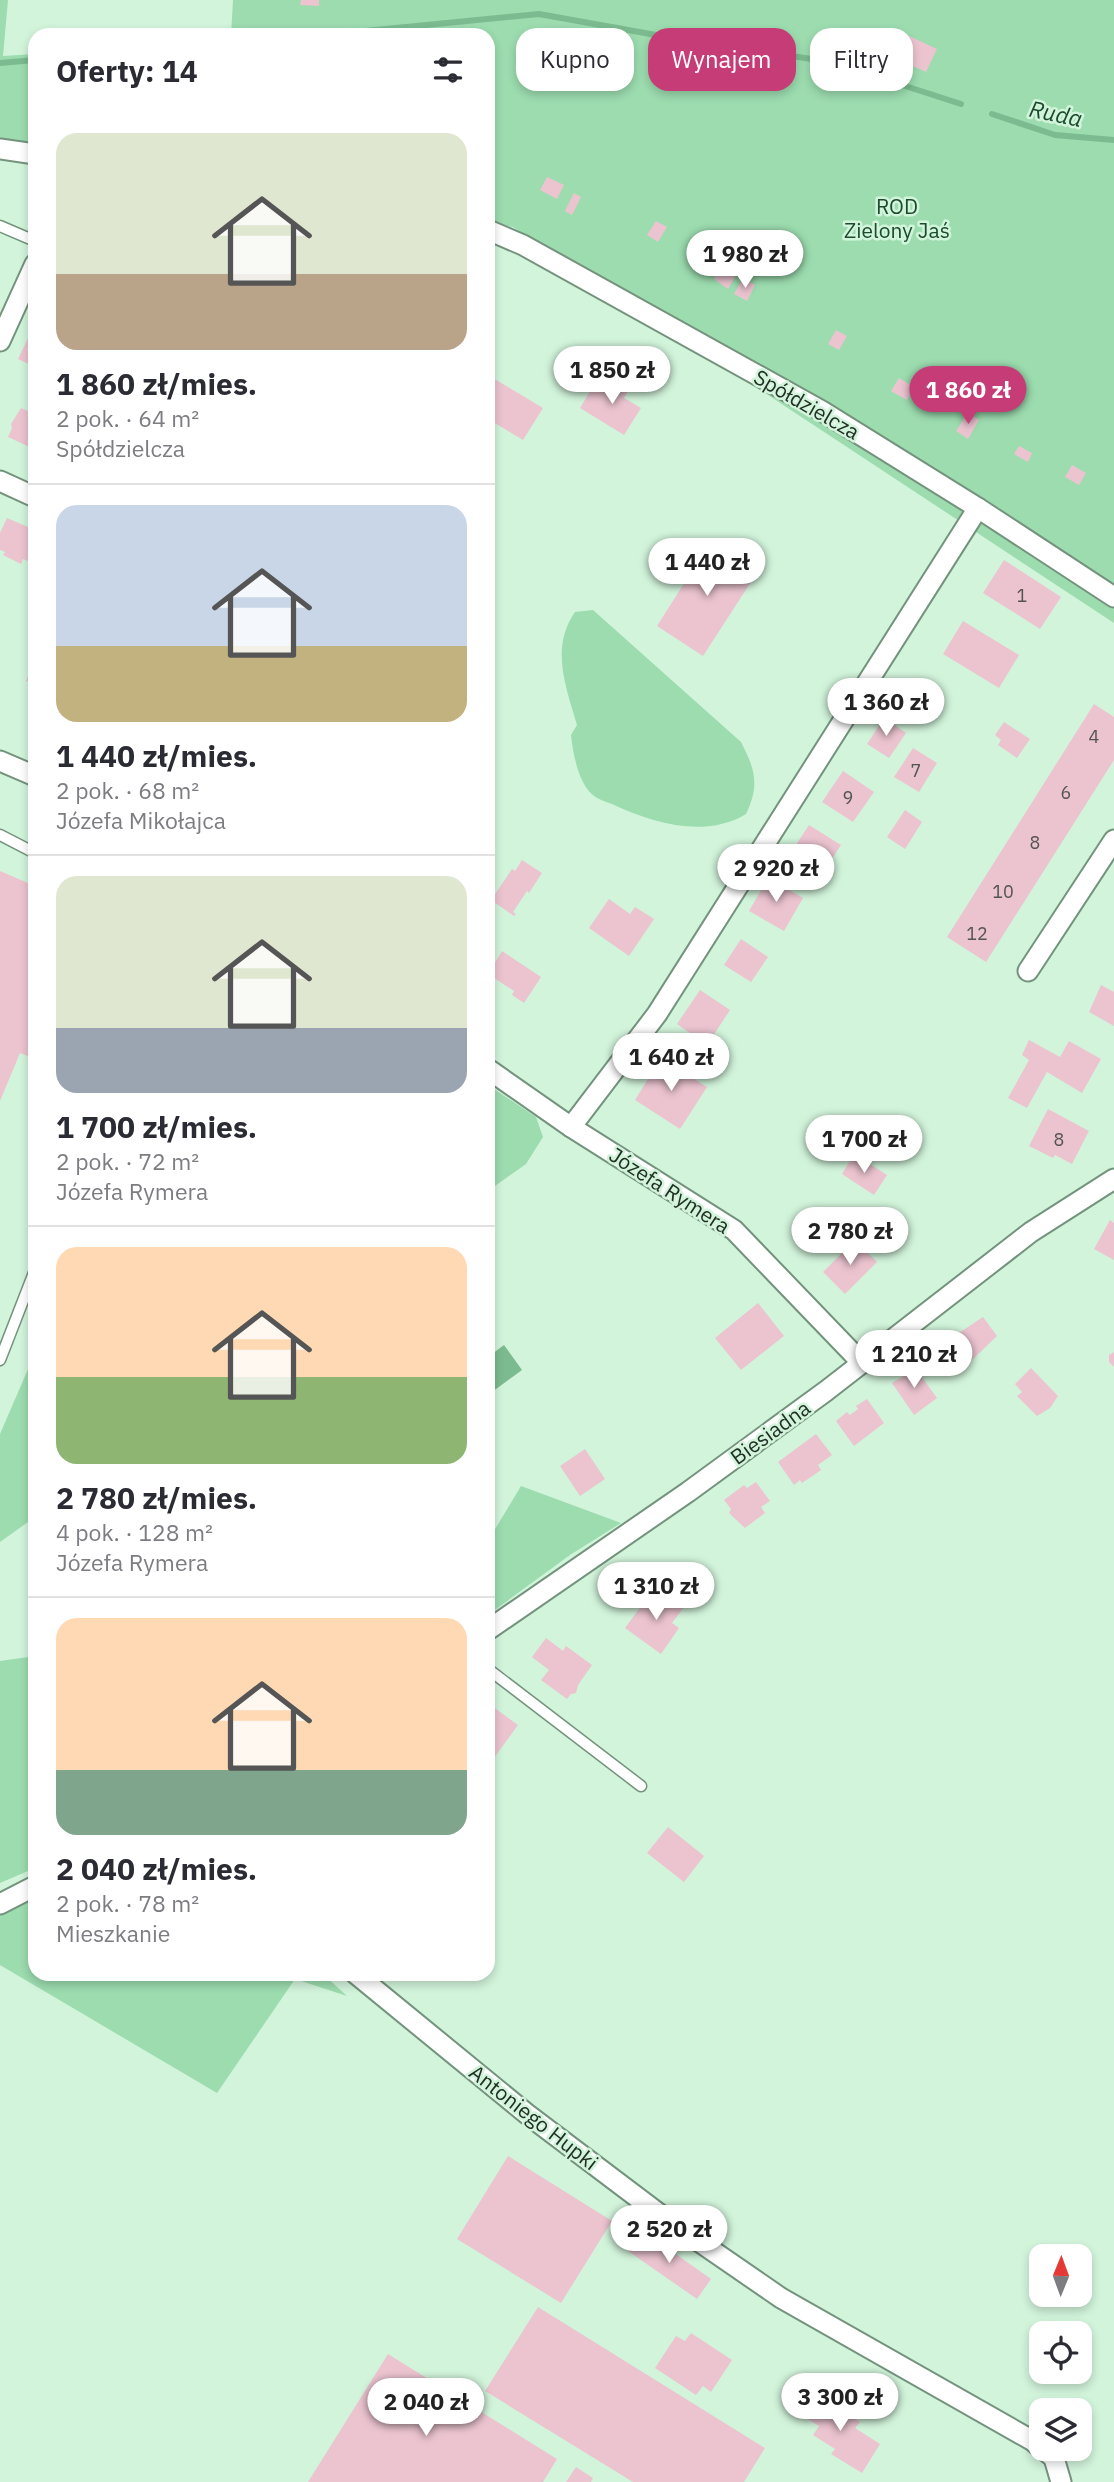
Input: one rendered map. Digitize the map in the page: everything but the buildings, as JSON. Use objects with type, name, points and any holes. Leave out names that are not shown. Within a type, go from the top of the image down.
[{"type":"street","points":[[0,149],[28,153]]},
{"type":"street","name":"Spółdzielcza","points":[[495,233],[523,245],[822,411],[1114,597]]},
{"type":"street","points":[[0,341],[28,279]]},
{"type":"street","points":[[0,481],[28,494]]},
{"type":"street","points":[[571,1128],[657,1014],[978,508]]},
{"type":"street","points":[[0,761],[28,773]]},
{"type":"street","points":[[1028,971],[1114,840]]},
{"type":"street","name":"Józefa Rymera","points":[[495,1074],[571,1128],[734,1230],[862,1363]]},
{"type":"street","name":"Biesiadna","points":[[495,1624],[688,1492],[862,1363],[1031,1232],[1114,1179]]},
{"type":"street","points":[[0,1904],[28,1890]]},
{"type":"street","name":"Antoniego Hupki","points":[[365,1981],[527,2114],[662,2216],[770,2290],[1029,2439]]},
{"type":"street","name":"Antoniego Hupki","points":[[1055,2461],[1061,2482]]},
{"type":"lane","points":[[0,226],[28,238]]},
{"type":"lane","points":[[0,835],[28,849]]},
{"type":"lane","points":[[0,1360],[28,1288]]},
{"type":"lane","points":[[495,1674],[641,1786]]},
{"type":"green space","points":[[0,0],[8,0],[3,56],[28,54],[28,143],[0,140]]},
{"type":"green space","name":"ROD Zielony Jaś","points":[[233,0],[1114,0],[1114,623],[513,227],[495,223],[495,28],[231,28]]},
{"type":"green space","points":[[593,610],[741,742],[754,777],[753,794],[746,814],[714,826],[679,826],[628,811],[599,799],[588,790],[577,767],[573,750],[571,735],[577,725],[562,668],[562,654],[567,626],[575,612]]},
{"type":"green space","points":[[495,1090],[536,1117],[543,1137],[526,1164],[495,1186]]},
{"type":"green space","points":[[28,1369],[28,1522],[0,1542],[0,1434]]},
{"type":"green space","points":[[521,1486],[621,1523],[570,1555],[495,1610],[495,1529]]},
{"type":"green space","points":[[28,1657],[28,1871],[0,1883],[0,1661]]},
{"type":"green space","points":[[28,1895],[28,1981],[294,1981],[217,2093],[0,1965],[0,1909]]},
{"type":"green space","points":[[301,1981],[331,1981],[347,1996]]},
{"type":"shaded area","points":[[504,1345],[522,1370],[495,1390],[495,1352]]},
{"type":"waterway","name":"Ruda","points":[[396,28],[539,14],[831,62],[961,104]]},
{"type":"waterway","name":"Ruda","points":[[0,63],[28,61]]},
{"type":"waterway","name":"Ruda","points":[[992,114],[1055,135],[1114,140]]}]
